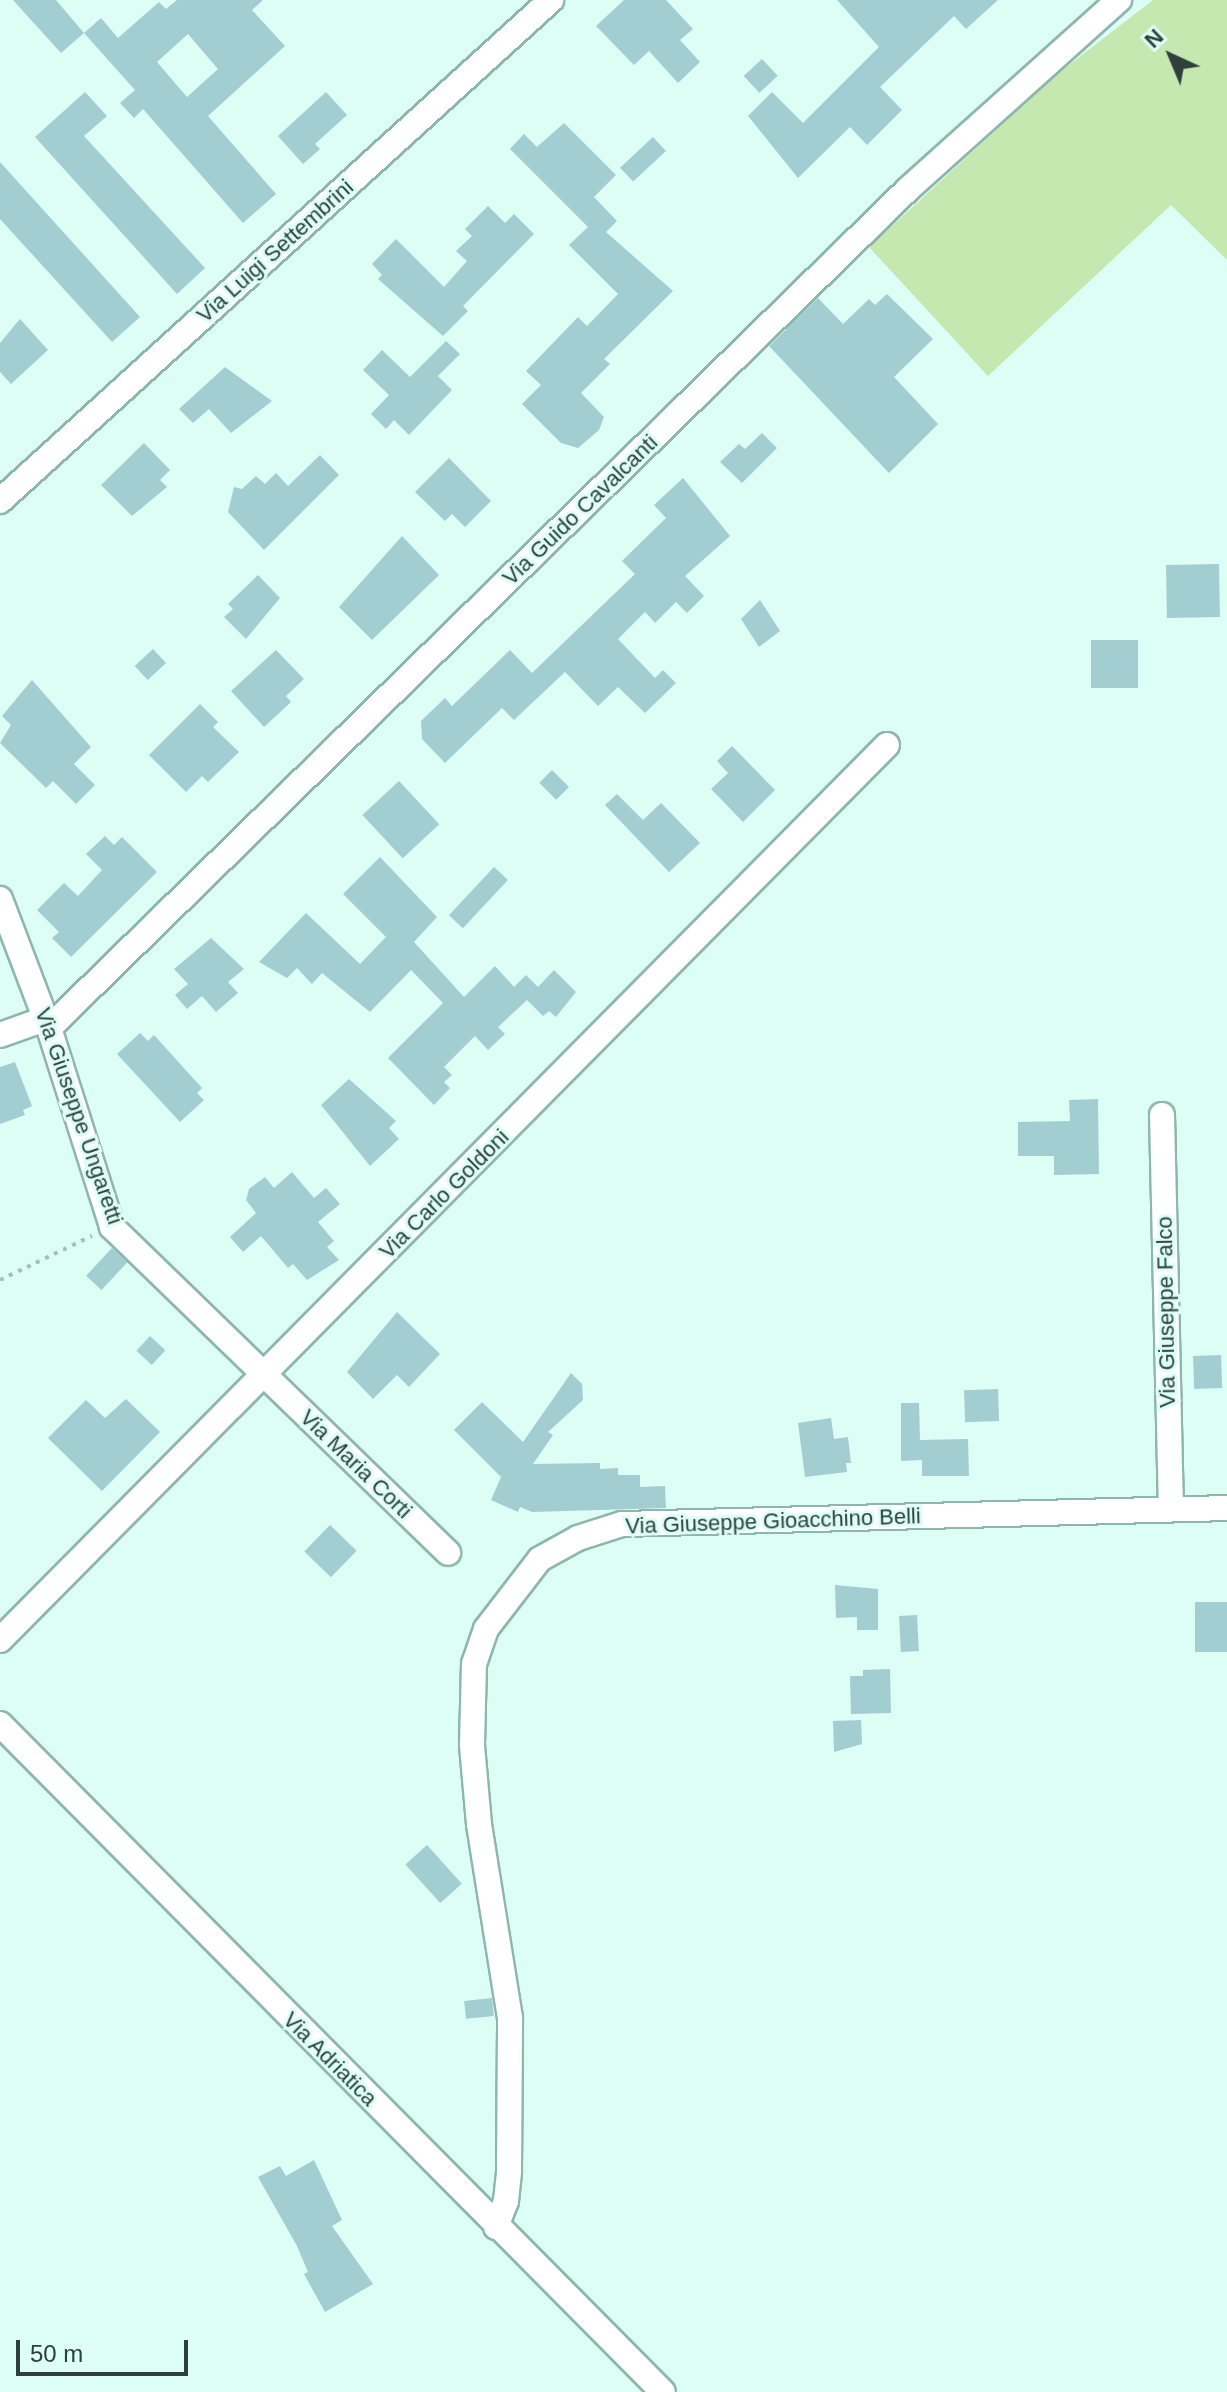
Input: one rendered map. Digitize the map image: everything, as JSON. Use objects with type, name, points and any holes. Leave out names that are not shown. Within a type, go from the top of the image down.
[{"type":"street","name":"Via Luigi Settembrini","points":[[0,501],[551,0]]},
{"type":"street","name":"Via Guido Cavalcanti","points":[[47,1023],[907,190],[1119,0]]},
{"type":"street","name":"Via Carlo Goldoni","points":[[0,1640],[887,745]]},
{"type":"street","name":"Via Giuseppe Ungaretti","points":[[0,899],[47,1023],[112,1227],[265,1376]]},
{"type":"street","points":[[0,1035],[47,1023]]},
{"type":"street","name":"Via Giuseppe Falco","points":[[1162,1115],[1171,1509]]},
{"type":"street","name":"Via Maria Corti","points":[[265,1376],[448,1553]]},
{"type":"street","name":"Via Giuseppe Gioacchino Belli","points":[[496,2227],[506,2201],[509,2171],[510,2018],[478,1808],[472,1745],[474,1664],[493,1617],[540,1559],[578,1538],[622,1524],[1227,1508]]},
{"type":"street","name":"Via Adriatica","points":[[0,1724],[663,2392]]},
{"type":"path","points":[[0,1280],[112,1227]]},
{"type":"green space","points":[[1153,0],[1227,0],[1227,260],[1171,205],[988,376],[869,247],[1056,75]]},
{"type":"building","points":[[13,0],[56,0],[84,33],[61,53]]},
{"type":"building","points":[[177,0],[263,0],[252,10],[285,46],[208,116],[276,194],[243,223],[143,109],[134,118],[120,103],[135,90],[84,33],[101,18],[118,38],[159,2],[166,9]],"holes":[[[188,34],[218,69],[187,97],[157,62]]]},
{"type":"building","points":[[624,0],[666,0],[693,29],[680,40],[700,62],[678,83],[649,51],[634,65],[596,26]]},
{"type":"building","points":[[837,0],[998,0],[966,29],[954,16],[880,87],[902,110],[867,145],[850,127],[798,178],[748,116],[772,92],[803,123],[879,47]]},
{"type":"building","points":[[762,59],[778,76],[759,93],[744,76]]},
{"type":"building","points":[[85,92],[107,116],[84,136],[205,268],[177,294],[35,137]]},
{"type":"building","points":[[326,92],[347,115],[315,144],[320,149],[303,164],[278,136]]},
{"type":"building","points":[[564,123],[616,175],[594,197],[617,221],[606,232],[673,291],[604,359],[610,364],[581,393],[604,417],[599,430],[578,448],[561,443],[522,404],[541,385],[526,371],[578,317],[587,326],[618,294],[569,245],[588,227],[510,149],[524,134],[537,147]]},
{"type":"building","points":[[653,137],[666,151],[633,182],[620,168]]},
{"type":"building","points":[[0,162],[140,317],[112,342],[0,219]]},
{"type":"building","points":[[488,206],[505,223],[514,214],[534,234],[463,306],[468,311],[443,336],[378,279],[382,275],[372,264],[396,239],[444,287],[467,261],[456,251],[472,236],[465,229]]},
{"type":"building","points":[[887,294],[933,339],[894,377],[938,424],[889,473],[769,346],[818,298],[843,324],[869,299],[875,305]]},
{"type":"building","points":[[20,319],[48,350],[11,384],[0,372],[0,343]]},
{"type":"building","points":[[446,341],[460,354],[438,376],[452,390],[409,435],[394,420],[386,429],[371,414],[389,395],[363,370],[382,350],[410,377]]},
{"type":"building","points":[[225,367],[272,401],[231,433],[209,409],[193,423],[179,409]]},
{"type":"building","points":[[762,433],[777,448],[742,483],[720,462],[739,444],[745,449]]},
{"type":"building","points":[[144,443],[170,470],[160,480],[167,487],[132,516],[101,485]]},
{"type":"building","points":[[320,455],[339,475],[264,550],[228,512],[234,487],[242,489],[256,476],[265,484],[276,473],[288,486]]},
{"type":"building","points":[[449,458],[491,501],[465,527],[452,514],[445,521],[415,492]]},
{"type":"building","points":[[683,478],[730,536],[685,576],[704,596],[687,613],[676,602],[655,623],[645,612],[618,639],[655,678],[663,670],[676,683],[645,713],[618,687],[598,706],[565,672],[514,720],[502,708],[445,763],[422,739],[421,721],[445,698],[452,706],[510,650],[532,673],[635,574],[622,561],[666,518],[654,505]]},
{"type":"building","points":[[402,536],[439,575],[372,640],[339,607]]},
{"type":"building","points":[[1219,564],[1220,617],[1167,618],[1166,565]]},
{"type":"building","points":[[258,575],[280,598],[246,639],[224,617],[233,609],[228,604]]},
{"type":"building","points":[[760,600],[780,631],[759,647],[741,619]]},
{"type":"building","points":[[1091,640],[1138,640],[1138,688],[1091,688]]},
{"type":"building","points":[[153,649],[166,663],[148,680],[135,666]]},
{"type":"building","points":[[276,650],[304,679],[286,696],[291,702],[264,727],[231,691]]},
{"type":"building","points":[[32,680],[91,747],[74,764],[95,785],[76,804],[53,781],[46,788],[0,743],[11,725],[2,716]]},
{"type":"building","points":[[200,704],[218,722],[213,727],[239,752],[208,782],[202,776],[186,792],[149,755]]},
{"type":"building","points":[[732,746],[775,790],[743,822],[711,789],[728,773],[717,761]]},
{"type":"building","points":[[552,770],[569,787],[556,800],[539,783]]},
{"type":"building","points":[[399,781],[439,824],[403,858],[362,815]]},
{"type":"building","points":[[617,794],[643,820],[661,803],[700,843],[669,872],[605,805]]},
{"type":"building","points":[[105,836],[114,845],[122,837],[157,872],[71,957],[52,938],[59,932],[37,910],[64,883],[78,896],[102,870],[86,854]]},
{"type":"building","points":[[380,857],[437,917],[414,942],[464,997],[495,966],[514,987],[526,975],[538,987],[554,970],[576,992],[556,1017],[549,1011],[543,1016],[527,1000],[498,1027],[505,1034],[488,1050],[475,1036],[444,1067],[452,1075],[444,1082],[450,1088],[434,1105],[388,1058],[443,1003],[411,970],[370,1012],[322,973],[312,984],[297,968],[287,978],[259,962],[306,913],[360,964],[386,937],[343,894]]},
{"type":"building","points":[[494,867],[508,880],[463,928],[449,915]]},
{"type":"building","points":[[211,938],[244,969],[228,982],[238,993],[216,1012],[202,996],[187,1009],[175,995],[188,984],[174,969]]},
{"type":"building","points":[[140,1033],[148,1041],[154,1035],[202,1088],[197,1093],[204,1100],[180,1122],[117,1054]]},
{"type":"building","points":[[15,1062],[32,1106],[23,1110],[25,1115],[0,1124],[0,1067]]},
{"type":"building","points":[[349,1079],[396,1121],[389,1128],[399,1139],[370,1166],[321,1105]]},
{"type":"building","points":[[1098,1099],[1099,1174],[1054,1175],[1054,1156],[1018,1156],[1018,1122],[1070,1121],[1069,1100]]},
{"type":"building","points":[[292,1172],[314,1198],[326,1188],[340,1204],[318,1222],[334,1241],[327,1247],[339,1260],[307,1280],[293,1264],[288,1268],[261,1236],[243,1252],[230,1237],[256,1213],[246,1200],[249,1189],[265,1177],[274,1188]]},
{"type":"building","points":[[112,1248],[127,1262],[101,1290],[86,1276]]},
{"type":"building","points":[[397,1312],[440,1354],[409,1387],[397,1375],[373,1399],[347,1372]]},
{"type":"building","points":[[150,1336],[165,1350],[152,1365],[136,1351]]},
{"type":"building","points":[[1221,1355],[1222,1388],[1194,1389],[1193,1356]]},
{"type":"building","points":[[571,1373],[582,1384],[583,1400],[548,1432],[553,1435],[533,1464],[600,1463],[600,1469],[618,1468],[618,1475],[640,1475],[640,1487],[665,1486],[666,1508],[532,1512],[520,1507],[518,1512],[491,1500],[501,1477],[454,1430],[482,1402],[523,1442]]},
{"type":"building","points":[[998,1389],[999,1421],[965,1422],[964,1390]]},
{"type":"building","points":[[126,1399],[160,1432],[102,1491],[48,1438],[86,1400],[105,1418]]},
{"type":"building","points":[[901,1403],[919,1403],[920,1440],[968,1439],[969,1476],[922,1476],[922,1460],[901,1461]]},
{"type":"building","points":[[831,1418],[834,1439],[848,1437],[851,1463],[846,1463],[847,1472],[805,1477],[798,1423]]},
{"type":"building","points":[[330,1525],[357,1551],[331,1577],[304,1552]]},
{"type":"building","points":[[835,1585],[878,1589],[878,1630],[857,1630],[857,1617],[836,1618]]},
{"type":"building","points":[[1195,1602],[1227,1602],[1227,1652],[1195,1652]]},
{"type":"building","points":[[917,1615],[919,1651],[901,1652],[899,1616]]},
{"type":"building","points":[[890,1669],[891,1713],[851,1714],[850,1676],[863,1676],[863,1670]]},
{"type":"building","points":[[861,1720],[862,1744],[834,1752],[833,1721]]},
{"type":"building","points":[[427,1845],[462,1884],[440,1903],[405,1864]]},
{"type":"building","points":[[492,1998],[494,2016],[466,2019],[464,2001]]},
{"type":"building","points":[[314,2160],[342,2220],[332,2226],[373,2284],[325,2312],[304,2274],[308,2272],[297,2246],[258,2177],[280,2166],[286,2176]]}]
